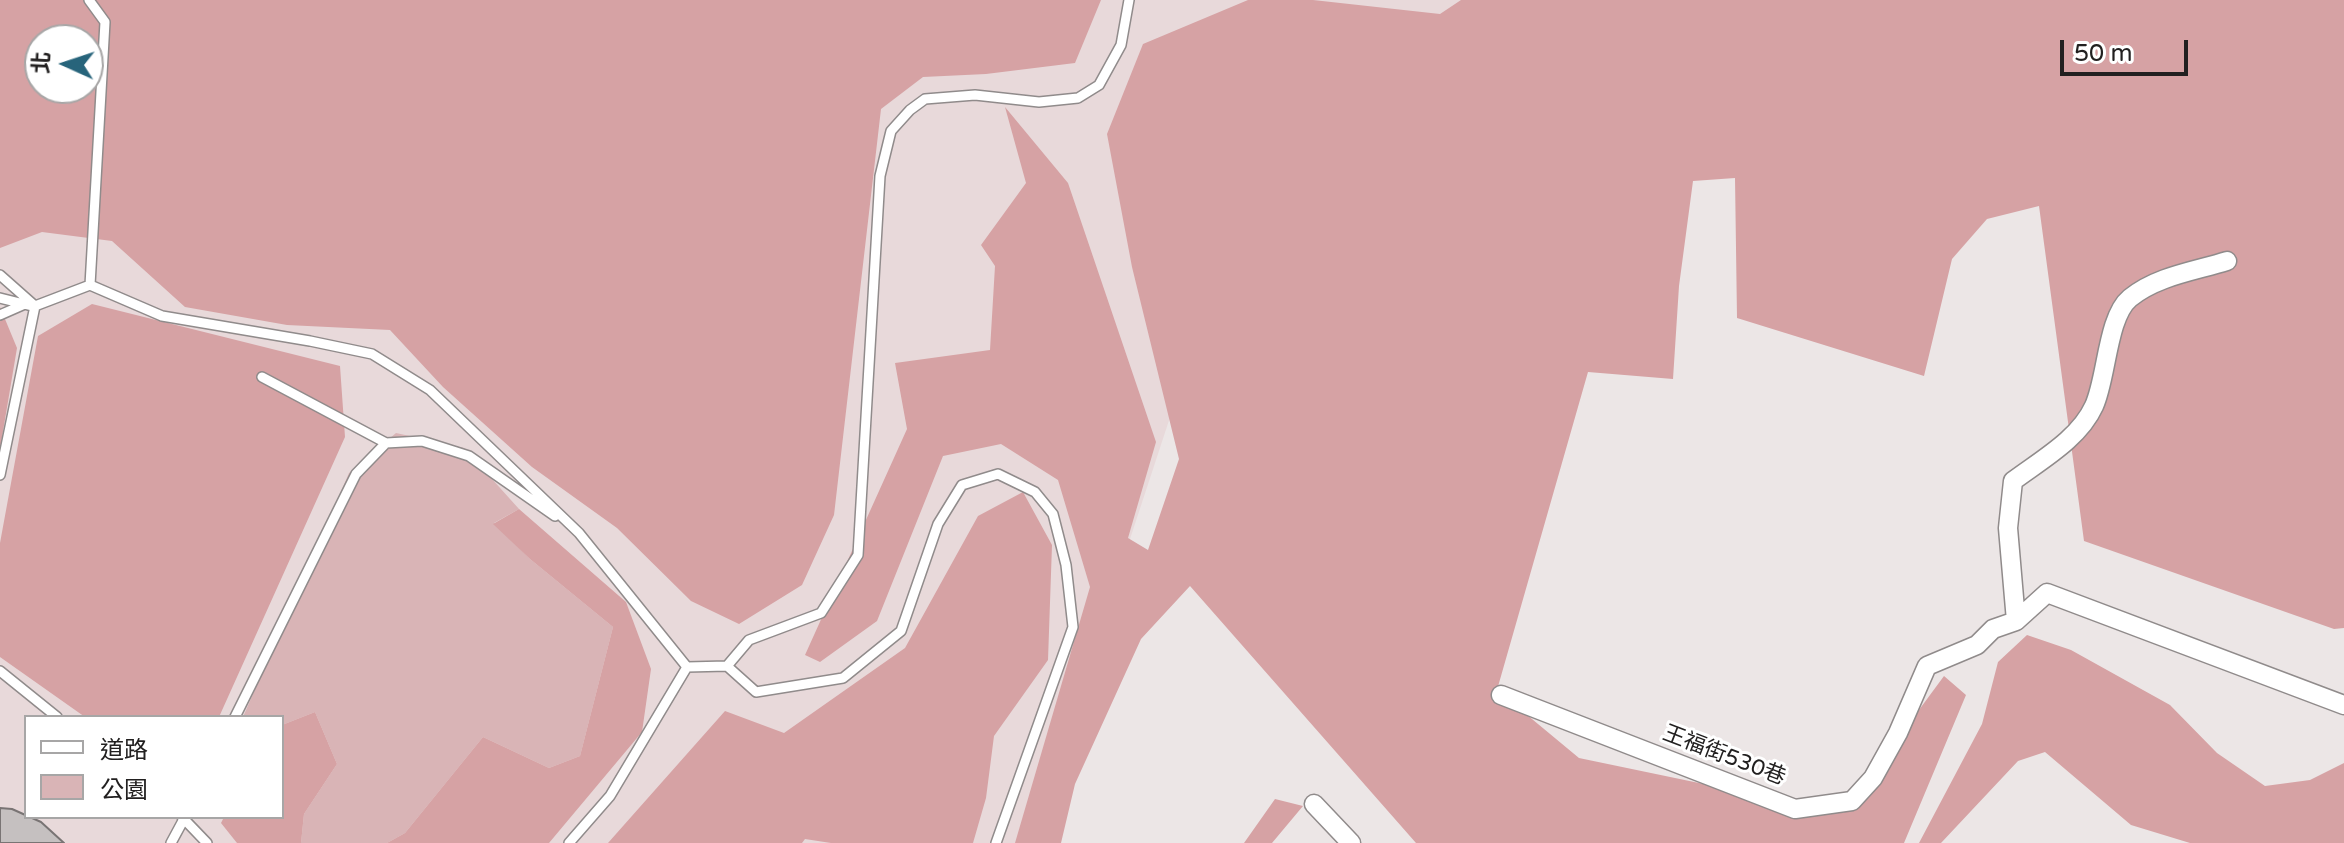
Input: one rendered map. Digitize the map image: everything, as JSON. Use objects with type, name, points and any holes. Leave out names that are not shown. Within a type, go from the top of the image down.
[{"type":"street","points":[[2016,621],[2008,528],[2013,481],[2075,434],[2093,407],[2112,329],[2127,300],[2151,284],[2227,261]]},
{"type":"street","name":"王福街530巷","points":[[1501,695],[1795,809],[1852,801],[1873,778],[1898,733],[1927,666],[1977,645],[1993,629],[2016,621],[2047,593],[2344,705]]},
{"type":"street","points":[[1314,804],[1351,843]]},
{"type":"lane","points":[[89,0],[105,22],[90,285]]},
{"type":"lane","points":[[727,666],[749,640],[821,613],[858,555],[880,176],[891,131],[925,99],[975,95],[1039,102],[1078,98],[1099,85],[1121,45],[1129,0]]},
{"type":"lane","points":[[0,275],[30,305]]},
{"type":"lane","points":[[0,315],[90,285],[162,316],[372,354],[430,390],[579,533],[687,667]]},
{"type":"lane","points":[[0,298],[30,305]]},
{"type":"lane","points":[[0,475],[30,305]]},
{"type":"lane","points":[[262,377],[386,443],[422,441],[469,456],[579,533]]},
{"type":"lane","points":[[236,715],[356,474],[386,443]]},
{"type":"lane","points":[[687,667],[727,666],[756,692],[843,678],[901,631],[938,524],[962,485],[998,474],[1035,492],[1053,514],[1066,565],[1073,627],[996,843]]},
{"type":"lane","points":[[569,843],[610,796],[687,667]]},
{"type":"lane","points":[[0,671],[55,715]]},
{"type":"lane","points":[[171,843],[183,819]]},
{"type":"lane","points":[[184,819],[207,843]]},
{"type":"shaded area","points":[[0,0],[1101,0],[1075,63],[986,74],[923,77],[881,109],[834,515],[802,585],[739,624],[691,601],[617,528],[532,467],[443,387],[390,330],[287,325],[185,307],[112,241],[42,232],[0,248]]},
{"type":"shaded area","points":[[802,0],[1603,0],[1229,238],[1030,843],[0,843],[0,195]]},
{"type":"shaded area","points":[[1248,0],[1313,0],[1440,14],[1461,0],[2344,0],[2344,628],[2334,629],[2084,541],[2039,206],[1987,219],[1952,259],[1924,376],[1737,318],[1735,178],[1693,181],[1679,286],[1673,379],[1588,372],[1497,690],[1579,758],[1843,813],[1944,676],[1966,695],[1904,843],[1416,843],[1190,586],[1141,639],[1075,784],[1061,843],[1015,843],[1090,587],[1058,480],[1001,444],[943,456],[877,621],[820,662],[805,655],[907,429],[895,363],[990,350],[995,266],[981,245],[1026,183],[1005,107],[1068,183],[1156,442],[1128,538],[1148,550],[1179,459],[1132,267],[1107,134],[1143,44]]},
{"type":"shaded area","points":[[92,304],[340,366],[345,437],[220,715],[82,715],[0,657],[0,543],[38,336]]},
{"type":"shaded area","points":[[0,307],[17,348],[0,449]]},
{"type":"shaded area","points":[[1023,492],[1052,545],[1048,660],[994,736],[986,798],[973,843],[831,843],[805,839],[802,843],[608,843],[725,711],[784,733],[905,648],[978,516]]},
{"type":"shaded area","points":[[519,509],[626,602],[651,669],[642,732],[549,843],[387,843],[405,833],[483,737],[549,768],[580,756],[613,627],[530,559],[493,524]]},
{"type":"shaded area","points":[[2027,635],[2071,650],[2170,705],[2217,753],[2265,786],[2310,780],[2344,763],[2344,843],[2190,843],[2131,825],[2045,752],[2018,761],[1941,843],[1919,843],[1982,724],[1998,662]]},
{"type":"shaded area","points":[[315,712],[337,764],[304,814],[301,843],[237,843],[221,823],[223,819],[284,819],[284,724]]},
{"type":"shaded area","points":[[1275,799],[1303,806],[1272,843],[1244,843]]},
{"type":"green space","points":[[396,433],[464,448],[519,509],[494,523],[530,559],[613,627],[580,756],[549,768],[483,737],[405,833],[387,843],[301,843],[304,814],[337,764],[315,712],[284,724],[284,715],[244,715],[349,473]]},
{"type":"building","points":[[0,808],[12,809],[24,814],[24,819],[41,822],[64,843],[0,843]]}]
